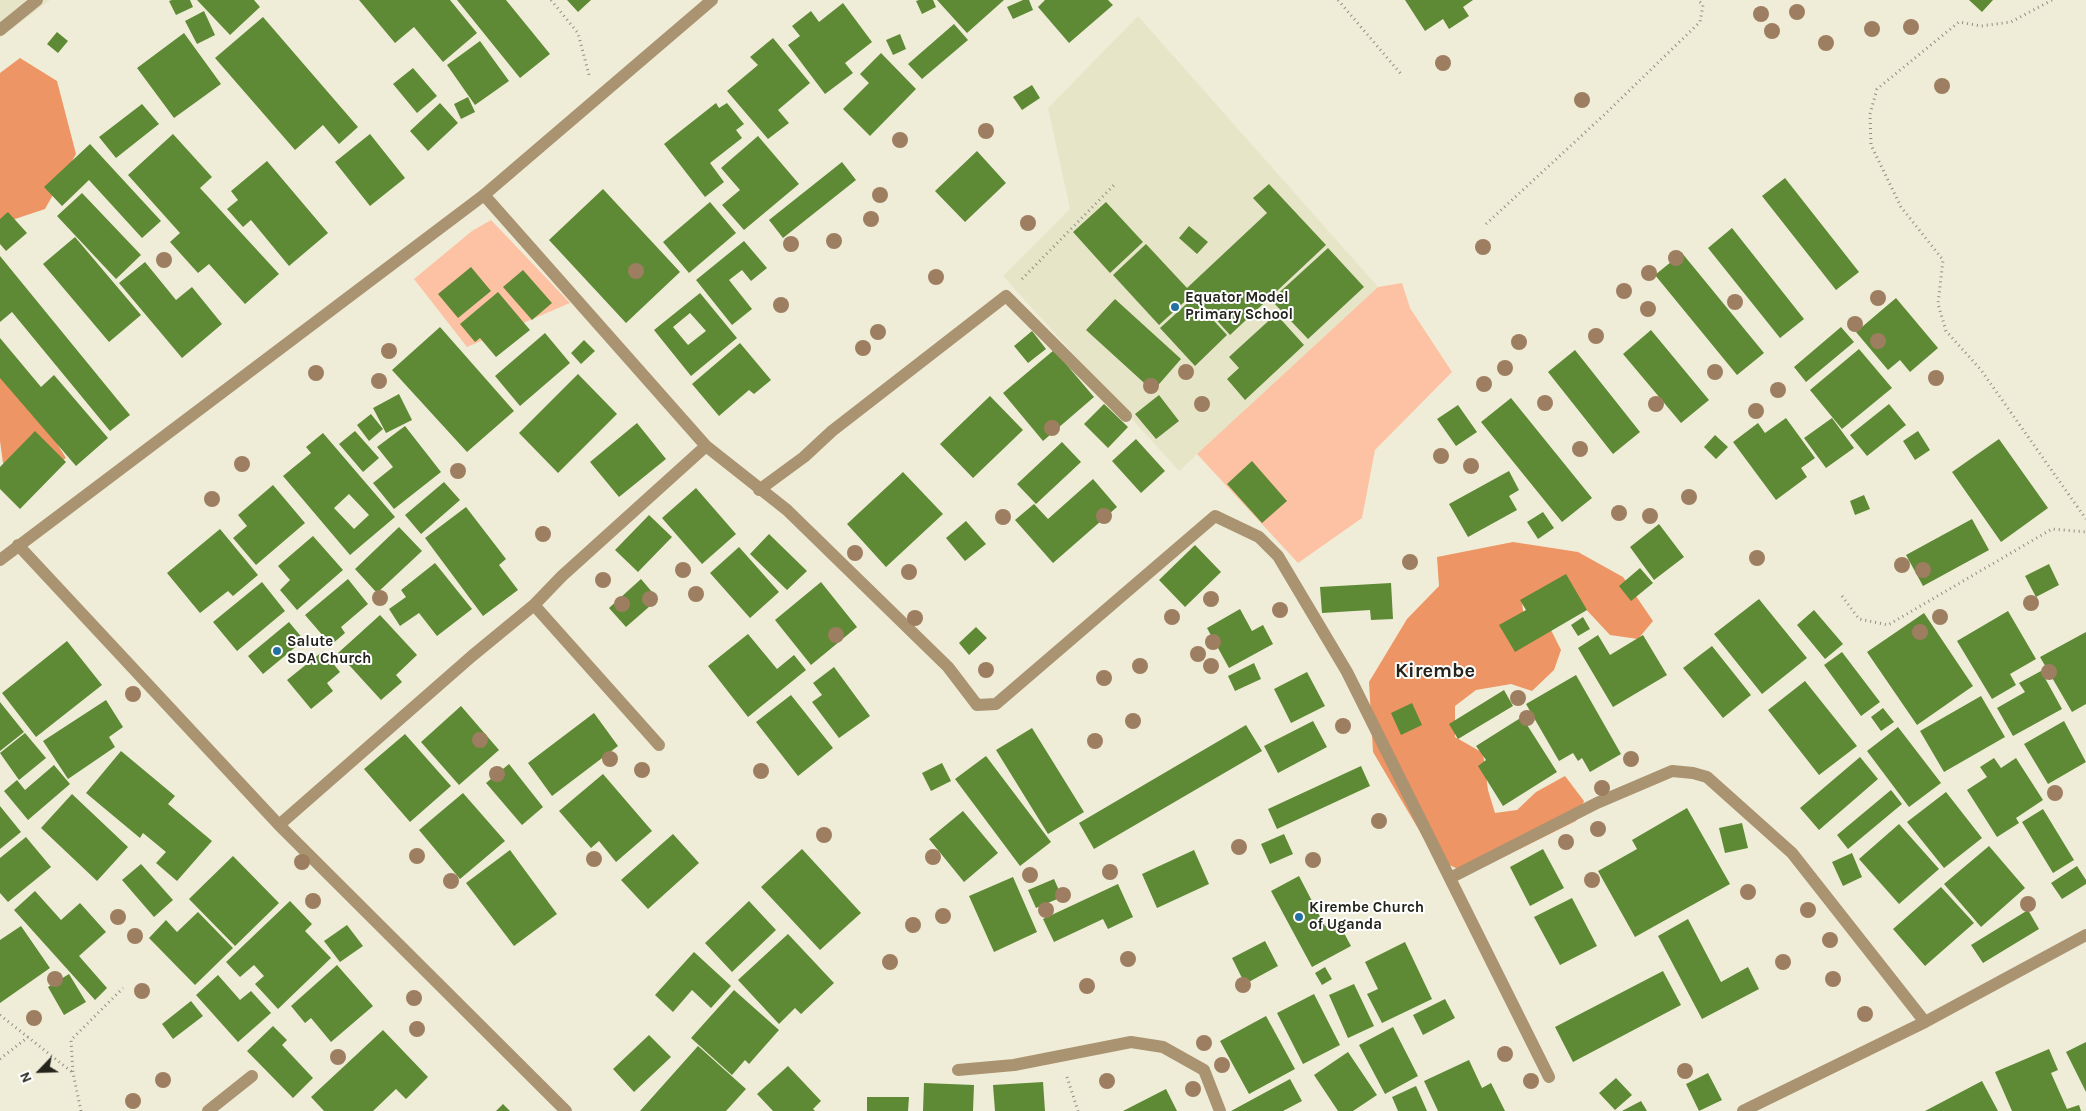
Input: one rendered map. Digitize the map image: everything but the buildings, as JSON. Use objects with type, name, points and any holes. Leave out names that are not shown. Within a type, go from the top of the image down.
[{"type":"street","points":[[0,30],[37,0]]},
{"type":"street","points":[[0,560],[18,544],[484,195],[712,0]]},
{"type":"street","points":[[484,195],[706,446],[787,510],[948,667],[977,705],[996,704],[1216,516],[1259,537],[1278,556],[1347,672],[1549,1077]]},
{"type":"street","points":[[760,490],[804,457],[832,431],[1006,296],[1126,416]]},
{"type":"street","points":[[278,825],[472,656],[534,605],[562,576],[706,446]]},
{"type":"street","points":[[18,544],[278,825],[566,1111]]},
{"type":"street","points":[[534,605],[659,745]]},
{"type":"street","points":[[1450,878],[1597,804],[1672,772],[1693,773],[1707,777],[1792,852],[1925,1022]]},
{"type":"street","points":[[1743,1111],[1925,1022],[2086,935]]},
{"type":"street","points":[[958,1070],[1014,1065],[1131,1042],[1163,1047],[1204,1070],[1220,1111]]},
{"type":"street","points":[[208,1111],[252,1076]]},
{"type":"path","points":[[551,0],[578,33],[595,100]]},
{"type":"path","points":[[1338,0],[1401,74]]},
{"type":"path","points":[[1486,224],[1604,115],[1700,22],[1703,5],[1698,0]]},
{"type":"path","points":[[2052,0],[2011,22],[1981,26],[1959,22],[1877,89],[1870,114],[1872,145],[1901,207],[1943,260],[1938,304],[1946,332],[1981,370],[2086,519]]},
{"type":"path","points":[[1006,296],[1115,184]]},
{"type":"path","points":[[1842,596],[1859,619],[1888,624],[2052,529],[2086,532]]},
{"type":"path","points":[[81,1111],[73,1073],[71,1040],[124,988]]},
{"type":"path","points":[[0,1015],[73,1073]]},
{"type":"path","points":[[0,1059],[28,1037]]},
{"type":"path","points":[[1060,1055],[1078,1111]]},
{"type":"shaded area","points":[[0,0],[50,0],[0,38]]},
{"type":"shaded area","points":[[1138,16],[1378,287],[1179,471],[1003,276],[1070,209],[1048,108]]},
{"type":"shaded area","points":[[20,58],[57,81],[76,154],[45,209],[0,224],[0,73]]},
{"type":"shaded area","points":[[491,220],[570,303],[467,347],[414,279],[472,231]]},
{"type":"shaded area","points":[[1402,283],[1410,308],[1452,372],[1375,450],[1362,518],[1298,563],[1197,454],[1378,287]]},
{"type":"shaded area","points":[[0,359],[12,372],[66,458],[22,486],[3,463],[0,441]]},
{"type":"shaded area","points":[[1513,542],[1578,552],[1623,577],[1653,621],[1638,639],[1610,635],[1581,604],[1522,602],[1524,618],[1550,628],[1561,650],[1554,670],[1532,691],[1511,684],[1476,690],[1455,706],[1455,737],[1483,753],[1488,790],[1495,813],[1517,810],[1536,792],[1565,776],[1584,801],[1576,821],[1469,874],[1436,859],[1373,752],[1369,682],[1407,619],[1439,586],[1437,557]]},
{"type":"place","name":"Equator Model Primary School","points":[[1175,307]]},
{"type":"place","name":"Salute SDA Church","points":[[277,651]]},
{"type":"place","name":"Kirembe Church of Uganda","points":[[1299,917]]},
{"type":"district","name":"Kirembe","points":[[1435,671]]}]
